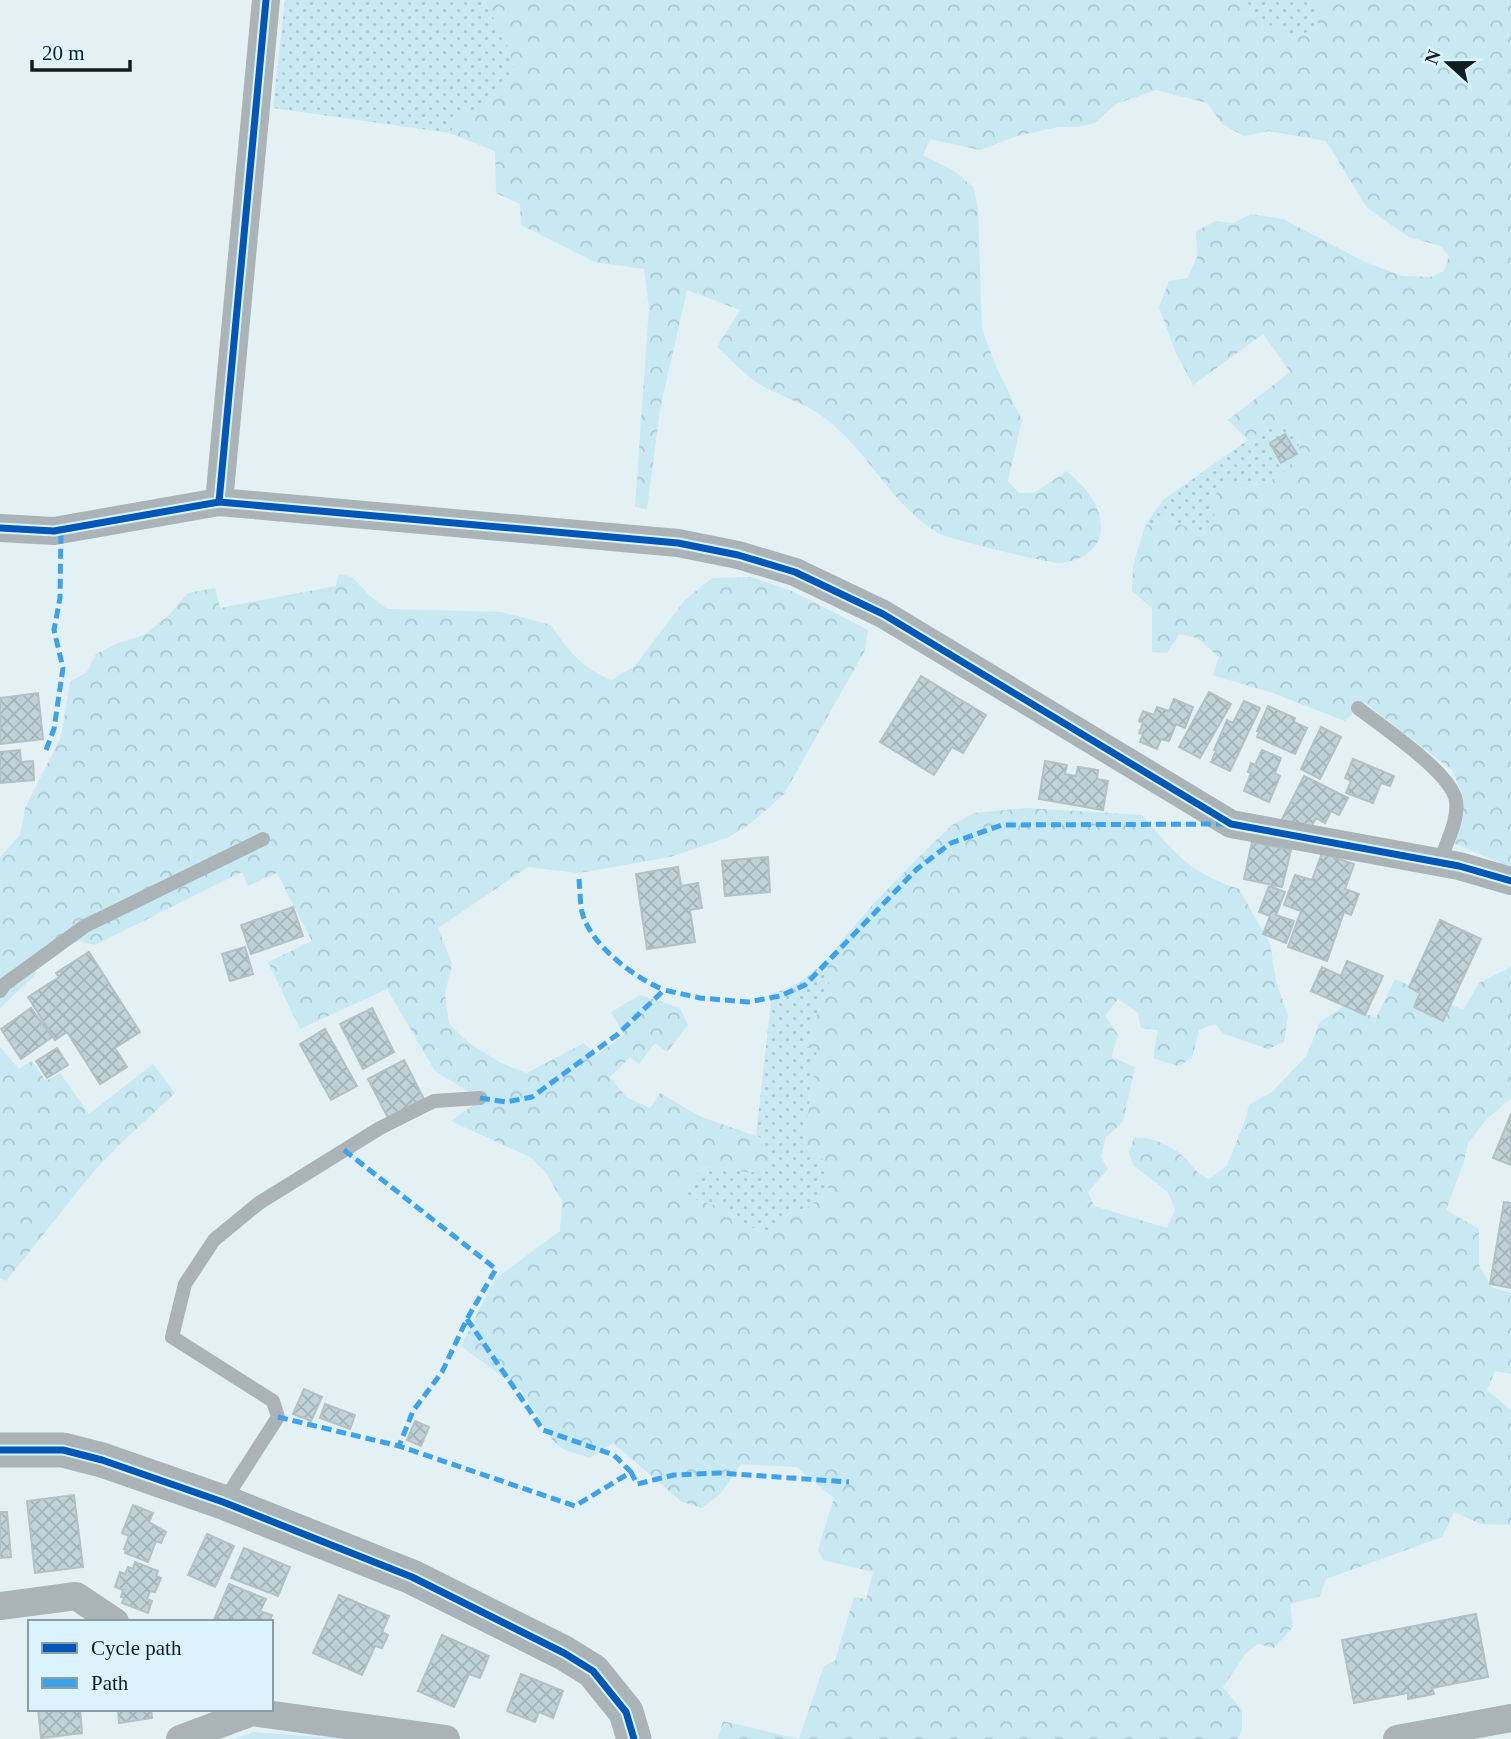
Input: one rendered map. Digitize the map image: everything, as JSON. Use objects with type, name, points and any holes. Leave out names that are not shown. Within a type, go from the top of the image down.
[{"type":"street","points":[[219,502],[266,0]]},
{"type":"street","points":[[0,528],[54,531],[219,502],[678,543],[738,555],[795,572],[883,614],[1231,824],[1459,866],[1511,881]]},
{"type":"street","points":[[0,1450],[63,1450],[102,1460],[223,1502],[412,1577],[564,1653],[593,1671],[626,1712],[634,1739]]},
{"type":"street","points":[[0,1606],[76,1596],[112,1620]]},
{"type":"street","points":[[180,1739],[248,1711]]},
{"type":"street","points":[[257,1711],[446,1739]]},
{"type":"street","points":[[1397,1739],[1511,1717]]},
{"type":"lane","points":[[1358,708],[1439,772],[1452,788],[1456,801],[1454,820],[1439,864]]},
{"type":"lane","points":[[0,991],[5,984],[85,926],[263,839]]},
{"type":"lane","points":[[223,1502],[278,1417],[273,1401],[172,1337],[186,1284],[214,1240],[260,1203],[380,1128],[434,1101],[480,1098]]},
{"type":"green space","points":[[285,0],[483,0],[505,37],[514,68],[498,97],[461,116],[450,133],[273,108]]},
{"type":"green space","points":[[483,0],[1237,0],[1246,14],[1294,37],[1318,28],[1318,0],[1511,0],[1511,892],[1498,862],[1451,842],[1461,814],[1462,793],[1452,770],[1364,702],[1345,721],[1273,693],[1213,675],[1219,657],[1197,638],[1179,634],[1167,653],[1152,652],[1152,608],[1132,591],[1133,566],[1145,526],[1164,519],[1206,533],[1216,521],[1210,504],[1221,485],[1266,483],[1282,474],[1300,454],[1297,431],[1271,426],[1248,440],[1228,420],[1290,372],[1263,334],[1193,385],[1176,353],[1159,307],[1169,281],[1188,278],[1197,257],[1196,231],[1216,221],[1233,223],[1251,214],[1283,219],[1365,262],[1402,276],[1431,277],[1444,271],[1449,256],[1441,246],[1409,237],[1367,208],[1326,141],[1269,131],[1244,136],[1222,124],[1207,103],[1156,90],[1116,104],[1095,123],[1058,127],[1017,136],[980,150],[930,139],[923,155],[954,171],[973,187],[978,207],[982,329],[1022,420],[1008,481],[1019,493],[1034,493],[1067,471],[1086,490],[1099,514],[1100,536],[1087,554],[1061,563],[1053,562],[1020,556],[938,533],[908,509],[858,450],[824,417],[759,384],[717,347],[740,310],[687,290],[660,409],[647,509],[635,507],[649,308],[644,269],[595,262],[521,225],[520,204],[496,193],[495,151],[450,133],[461,116],[498,97],[514,68],[505,37]]},
{"type":"green space","points":[[1237,0],[1318,0],[1318,28],[1294,37],[1246,14]]},
{"type":"green space","points":[[1283,424],[1297,431],[1300,454],[1279,476],[1251,485],[1206,533],[1165,519],[1145,526],[1163,500],[1269,426]]},
{"type":"green space","points":[[339,574],[352,577],[387,609],[501,612],[551,625],[577,658],[611,680],[635,666],[685,600],[712,578],[751,577],[792,591],[868,630],[865,650],[784,794],[750,824],[729,837],[670,857],[579,873],[528,867],[438,928],[452,964],[445,994],[449,1024],[469,1043],[501,1063],[527,1073],[584,1043],[596,1056],[624,1035],[611,1012],[640,995],[680,1008],[688,1025],[667,1052],[655,1043],[639,1064],[630,1057],[610,1077],[626,1097],[650,1108],[660,1093],[699,1116],[764,1139],[769,1166],[750,1173],[719,1167],[702,1168],[684,1188],[686,1197],[718,1206],[765,1234],[788,1214],[808,1207],[829,1192],[823,1160],[804,1142],[817,1051],[805,1046],[830,981],[826,960],[875,902],[923,853],[952,825],[974,813],[1026,808],[1142,815],[1184,860],[1207,876],[1239,889],[1270,944],[1276,981],[1288,1016],[1284,1042],[1268,1049],[1224,1034],[1215,1024],[1199,1030],[1192,1058],[1178,1066],[1153,1058],[1158,1030],[1141,1028],[1138,1013],[1118,999],[1105,1016],[1118,1035],[1111,1057],[1135,1067],[1123,1122],[1106,1137],[1101,1157],[1108,1169],[1088,1192],[1094,1206],[1167,1228],[1175,1210],[1168,1192],[1134,1166],[1129,1153],[1134,1138],[1151,1139],[1168,1146],[1209,1179],[1227,1166],[1249,1105],[1272,1092],[1307,1055],[1320,1022],[1345,1005],[1376,1018],[1395,979],[1463,1010],[1479,983],[1511,967],[1511,1098],[1486,1120],[1468,1143],[1464,1162],[1446,1210],[1479,1229],[1479,1265],[1491,1287],[1511,1293],[1511,1374],[1495,1371],[1487,1390],[1511,1410],[1511,1525],[1481,1524],[1454,1512],[1442,1537],[1326,1579],[1320,1596],[1290,1604],[1293,1627],[1274,1648],[1258,1644],[1246,1653],[1223,1687],[1242,1710],[1242,1730],[1238,1739],[799,1739],[824,1666],[835,1661],[854,1597],[866,1599],[873,1572],[823,1560],[818,1549],[834,1498],[797,1467],[741,1464],[721,1493],[702,1508],[682,1502],[613,1443],[590,1458],[565,1450],[553,1441],[521,1390],[461,1346],[495,1279],[560,1231],[562,1201],[546,1173],[530,1157],[451,1121],[475,1104],[468,1091],[435,1071],[387,989],[300,1029],[268,962],[312,941],[277,873],[248,886],[242,872],[95,945],[60,937],[36,956],[35,975],[0,1008],[0,857],[20,835],[25,808],[61,737],[70,682],[87,672],[96,654],[144,635],[168,616],[188,593],[215,588],[220,608],[336,586]]},
{"type":"green space","points":[[826,960],[830,981],[805,1046],[817,1050],[804,1142],[823,1160],[829,1192],[808,1207],[788,1214],[765,1234],[718,1206],[686,1197],[684,1188],[702,1168],[719,1167],[749,1173],[764,1139],[756,1136],[772,993],[802,981]]},
{"type":"green space","points":[[0,1047],[19,1069],[32,1061],[46,1081],[60,1073],[89,1114],[153,1064],[175,1093],[93,1172],[6,1281],[0,1278]]},
{"type":"green space","points":[[723,1721],[799,1739],[718,1739]]},
{"type":"green space","points":[[254,1732],[343,1739],[235,1739]]},
{"type":"building","points":[[1285,434],[1297,454],[1281,463],[1270,443]]},
{"type":"building","points":[[921,676],[986,715],[963,753],[952,747],[934,775],[880,742]]},
{"type":"building","points":[[1209,692],[1231,704],[1200,758],[1179,747]]},
{"type":"building","points":[[38,693],[43,739],[0,744],[0,698]]},
{"type":"building","points":[[1174,699],[1193,707],[1185,728],[1176,724],[1169,741],[1161,739],[1157,749],[1140,742],[1143,734],[1139,733],[1143,723],[1139,721],[1143,711],[1154,715],[1157,707],[1169,711]]},
{"type":"building","points":[[1244,701],[1260,708],[1230,771],[1211,762],[1227,720],[1233,723]]},
{"type":"building","points":[[1268,706],[1295,718],[1294,722],[1307,728],[1295,754],[1257,737]]},
{"type":"building","points":[[1321,727],[1341,737],[1320,779],[1301,769]]},
{"type":"building","points":[[20,750],[21,762],[33,761],[34,780],[0,783],[0,752]]},
{"type":"building","points":[[1262,750],[1281,758],[1275,773],[1280,776],[1269,802],[1244,791],[1251,773],[1248,772],[1251,763],[1255,765]]},
{"type":"building","points":[[1353,759],[1394,776],[1390,786],[1381,783],[1373,803],[1346,793],[1351,781],[1345,778]]},
{"type":"building","points":[[1045,761],[1067,765],[1065,774],[1076,776],[1078,767],[1098,770],[1097,779],[1108,781],[1103,810],[1039,799]]},
{"type":"building","points":[[1304,776],[1348,798],[1339,815],[1331,811],[1325,823],[1316,818],[1310,829],[1281,821]]},
{"type":"building","points":[[1252,842],[1291,850],[1282,887],[1244,879]]},
{"type":"building","points":[[1322,853],[1354,864],[1345,889],[1359,894],[1351,915],[1344,912],[1327,961],[1288,947],[1301,911],[1284,905],[1295,875],[1312,880]]},
{"type":"building","points":[[768,857],[770,892],[725,896],[722,861]]},
{"type":"building","points":[[678,867],[681,886],[698,883],[702,908],[690,910],[695,942],[647,949],[636,874]]},
{"type":"building","points":[[1269,886],[1285,892],[1276,915],[1294,921],[1286,943],[1263,934],[1270,916],[1259,912]]},
{"type":"building","points":[[293,907],[303,936],[251,954],[241,925]]},
{"type":"building","points":[[1440,920],[1481,939],[1443,1021],[1414,1007],[1420,993],[1409,987]]},
{"type":"building","points":[[245,947],[253,974],[230,981],[222,954]]},
{"type":"building","points":[[89,952],[140,1032],[115,1048],[127,1067],[100,1084],[67,1032],[55,1040],[28,997],[59,977],[56,973]]},
{"type":"building","points":[[1347,961],[1383,976],[1365,1015],[1311,991],[1322,967],[1341,976]]},
{"type":"building","points":[[31,1008],[52,1037],[21,1059],[1,1029]]},
{"type":"building","points":[[372,1008],[394,1052],[363,1069],[340,1024]]},
{"type":"building","points":[[325,1029],[357,1086],[331,1100],[300,1044]]},
{"type":"building","points":[[57,1048],[68,1065],[47,1078],[36,1061]]},
{"type":"building","points":[[404,1060],[424,1099],[388,1118],[368,1079]]},
{"type":"building","points":[[1511,1114],[1511,1165],[1493,1158]]},
{"type":"building","points":[[1504,1202],[1511,1203],[1511,1288],[1490,1284]]},
{"type":"building","points":[[304,1389],[322,1397],[311,1421],[293,1414]]},
{"type":"building","points":[[325,1404],[355,1415],[350,1429],[320,1418]]},
{"type":"building","points":[[415,1421],[429,1427],[421,1446],[407,1440]]},
{"type":"building","points":[[74,1495],[83,1567],[35,1573],[27,1501]]},
{"type":"building","points":[[133,1505],[153,1513],[149,1522],[166,1532],[161,1543],[156,1541],[148,1562],[125,1553],[129,1536],[122,1533]]},
{"type":"building","points":[[0,1512],[7,1512],[11,1557],[0,1558]]},
{"type":"building","points":[[207,1534],[234,1546],[215,1587],[188,1575]]},
{"type":"building","points":[[244,1548],[290,1567],[278,1596],[231,1578]]},
{"type":"building","points":[[135,1562],[158,1571],[156,1576],[161,1578],[155,1592],[150,1591],[147,1599],[152,1601],[148,1613],[122,1603],[123,1590],[115,1587],[120,1572],[125,1574],[128,1567],[133,1569]]},
{"type":"building","points":[[229,1584],[266,1599],[260,1611],[272,1615],[270,1620],[214,1620]]},
{"type":"building","points":[[339,1595],[389,1616],[382,1632],[388,1635],[382,1648],[375,1646],[362,1675],[313,1653]]},
{"type":"building","points":[[1476,1614],[1488,1677],[1432,1688],[1434,1694],[1408,1699],[1408,1693],[1354,1703],[1342,1640]]},
{"type":"building","points":[[442,1635],[489,1656],[480,1678],[469,1674],[454,1707],[418,1691]]},
{"type":"building","points":[[521,1674],[563,1691],[553,1718],[539,1712],[535,1722],[507,1711]]},
{"type":"building","points":[[38,1711],[80,1711],[82,1733],[41,1738]]},
{"type":"building","points":[[118,1711],[151,1711],[152,1718],[119,1723]]},
{"type":"marked path","points":[[46,750],[54,729],[63,668],[54,630],[60,598],[61,529]]},
{"type":"marked path","points":[[480,1098],[506,1102],[532,1097],[618,1034],[664,990],[700,998],[748,1002],[780,996],[805,985],[917,869],[951,843],[1002,825],[1227,824]]},
{"type":"marked path","points":[[579,879],[582,912],[594,936],[627,969],[664,990]]},
{"type":"marked path","points":[[344,1150],[496,1269],[467,1319],[442,1372],[413,1411],[399,1446]]},
{"type":"marked path","points":[[467,1319],[543,1430],[614,1455],[631,1472]]},
{"type":"marked path","points":[[278,1417],[399,1446],[575,1506],[631,1472],[637,1484],[674,1475],[720,1473],[849,1482]]},
{"type":"cycle path","points":[[219,502],[266,0]]},
{"type":"cycle path","points":[[0,528],[54,531],[219,502],[678,543],[738,555],[795,572],[883,614],[1231,824],[1459,866],[1511,881]]},
{"type":"cycle path","points":[[0,1450],[63,1450],[102,1460],[223,1502],[412,1577],[564,1653],[593,1671],[626,1712],[634,1739]]}]
